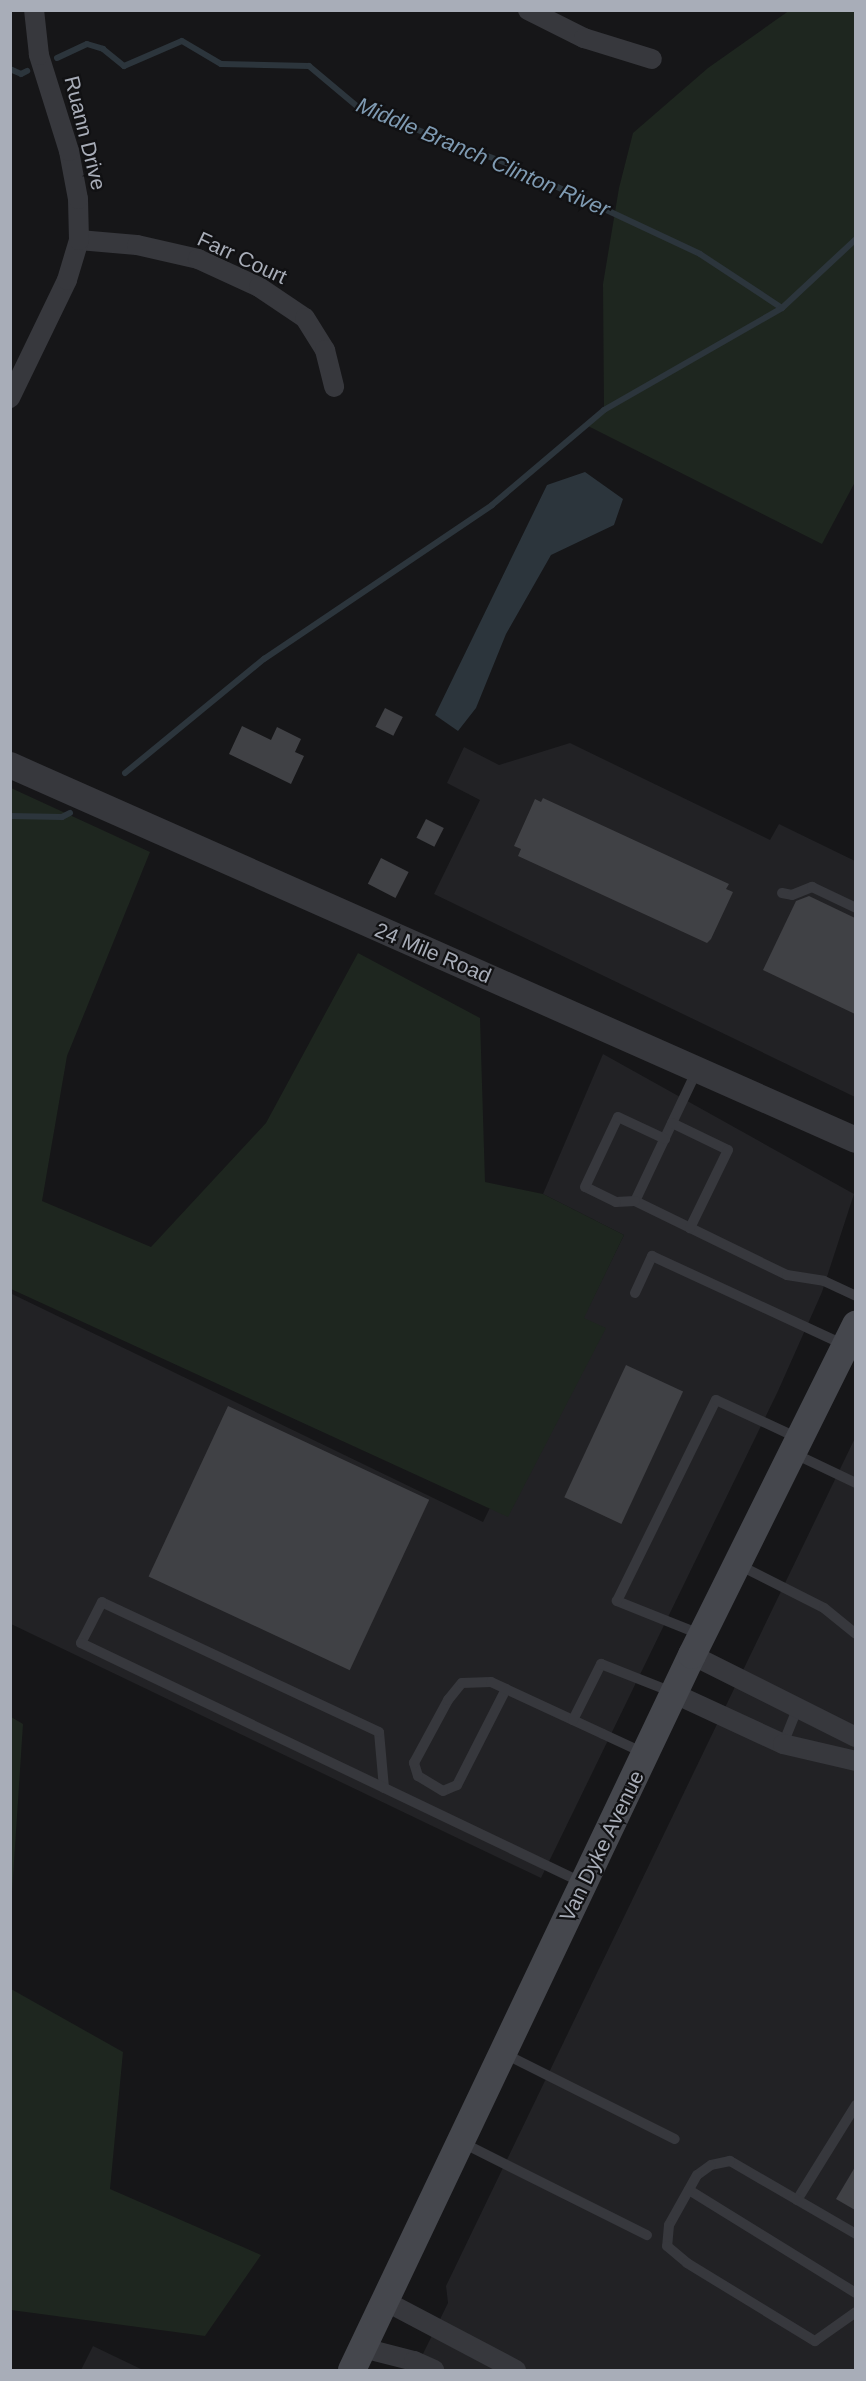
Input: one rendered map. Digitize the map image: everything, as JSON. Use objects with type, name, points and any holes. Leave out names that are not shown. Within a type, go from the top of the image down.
[{"type":"main road","name":"Van Dyke Avenue","points":[[357,2359],[697,1645],[851,1334]]},
{"type":"street","name":"Ruann Drive","points":[[10,398],[67,280],[80,240],[78,199],[69,151],[39,55],[34,10]]},
{"type":"street","points":[[528,10],[584,38],[652,59]]},
{"type":"street","name":"Farr Court","points":[[80,240],[137,245],[198,259],[259,287],[305,318],[325,350],[334,387]]},
{"type":"street","name":"24 Mile Road","points":[[10,765],[277,886],[698,1068],[855,1140]]},
{"type":"street","points":[[697,1645],[798,1707],[855,1737]]},
{"type":"street","points":[[675,1694],[783,1744],[855,1761]]},
{"type":"street","points":[[385,2301],[487,2364],[516,2370]]},
{"type":"street","points":[[357,2359],[414,2361],[434,2370]]},
{"type":"lane","points":[[782,893],[792,895],[812,887],[855,908]]},
{"type":"lane","points":[[635,1201],[698,1068]]},
{"type":"lane","points":[[664,1139],[618,1117],[585,1187],[616,1202],[635,1201],[787,1275],[824,1281],[855,1296]]},
{"type":"lane","points":[[672,1123],[728,1150],[690,1228]]},
{"type":"lane","points":[[635,1293],[652,1256],[851,1334]]},
{"type":"lane","points":[[697,1645],[617,1601],[716,1400],[795,1445],[855,1483]]},
{"type":"lane","points":[[737,1564],[824,1608],[855,1634]]},
{"type":"lane","points":[[384,1788],[379,1732],[102,1602],[81,1643],[584,1884]]},
{"type":"lane","points":[[573,1720],[600,1664],[675,1694]]},
{"type":"lane","points":[[506,1689],[457,1785],[443,1791],[418,1776],[414,1763],[448,1700],[462,1683],[491,1682],[646,1754]]},
{"type":"lane","points":[[783,1744],[798,1707]]},
{"type":"lane","points":[[503,2053],[675,2139]]},
{"type":"lane","points":[[797,2200],[855,2105]]},
{"type":"lane","points":[[461,2142],[647,2235]]},
{"type":"lane","points":[[855,2234],[730,2161],[711,2165],[697,2175],[669,2225],[667,2246],[687,2263],[815,2341],[855,2312]]},
{"type":"lane","points":[[689,2190],[855,2293]]},
{"type":"shaded area","points":[[790,10],[855,11],[855,482],[822,544],[586,425],[604,410],[603,284],[619,188],[633,133],[708,68]]},
{"type":"shaded area","points":[[585,472],[623,499],[614,525],[551,555],[506,634],[476,708],[458,731],[435,715],[547,485]]},
{"type":"shaded area","points":[[570,743],[770,840],[779,824],[855,861],[855,1097],[434,894],[480,800],[447,783],[464,747],[499,765]]},
{"type":"shaded area","points":[[11,788],[150,852],[67,1056],[42,1201],[151,1247],[266,1123],[358,953],[480,1018],[485,1182],[543,1194],[624,1235],[584,1318],[606,1328],[508,1517],[11,1289]]},
{"type":"shaded area","points":[[603,1054],[854,1194],[822,1292],[778,1391],[541,1878],[11,1624],[10,1293],[483,1522],[624,1235],[543,1194]]},
{"type":"shaded area","points":[[855,1438],[855,2370],[415,2370],[448,2303],[446,2286]]},
{"type":"shaded area","points":[[11,1717],[23,1724],[11,1908]]},
{"type":"shaded area","points":[[11,1989],[123,2052],[110,2189],[261,2255],[205,2336],[11,2310]]},
{"type":"shaded area","points":[[93,2346],[143,2370],[81,2370]]},
{"type":"building","points":[[385,708],[403,717],[393,736],[375,727]]},
{"type":"building","points":[[242,726],[271,740],[277,727],[301,739],[295,752],[304,756],[291,784],[229,754]]},
{"type":"building","points":[[543,798],[729,884],[726,889],[733,892],[711,939],[707,943],[518,856],[521,849],[514,846],[535,799],[541,802]]},
{"type":"building","points":[[426,819],[444,828],[434,847],[416,838]]},
{"type":"building","points":[[381,858],[409,872],[395,898],[368,884]]},
{"type":"building","points":[[809,896],[855,918],[855,1014],[763,970],[796,901]]},
{"type":"building","points":[[626,1365],[683,1392],[621,1524],[564,1497]]},
{"type":"building","points":[[228,1406],[429,1500],[350,1670],[149,1576]]},
{"type":"building","points":[[855,2167],[855,2210],[836,2199]]},
{"type":"waterway","name":"Middle Branch Clinton River","points":[[57,58],[87,44],[103,49],[124,66],[182,41],[221,64],[309,66],[359,108],[506,163],[700,254],[782,308]]},
{"type":"waterway","name":"Middle Branch Clinton River","points":[[10,69],[21,74],[27,71]]},
{"type":"waterway","points":[[125,773],[264,659],[492,505],[604,410],[782,308],[856,239]]},
{"type":"waterway","points":[[10,816],[62,817],[70,813]]}]
